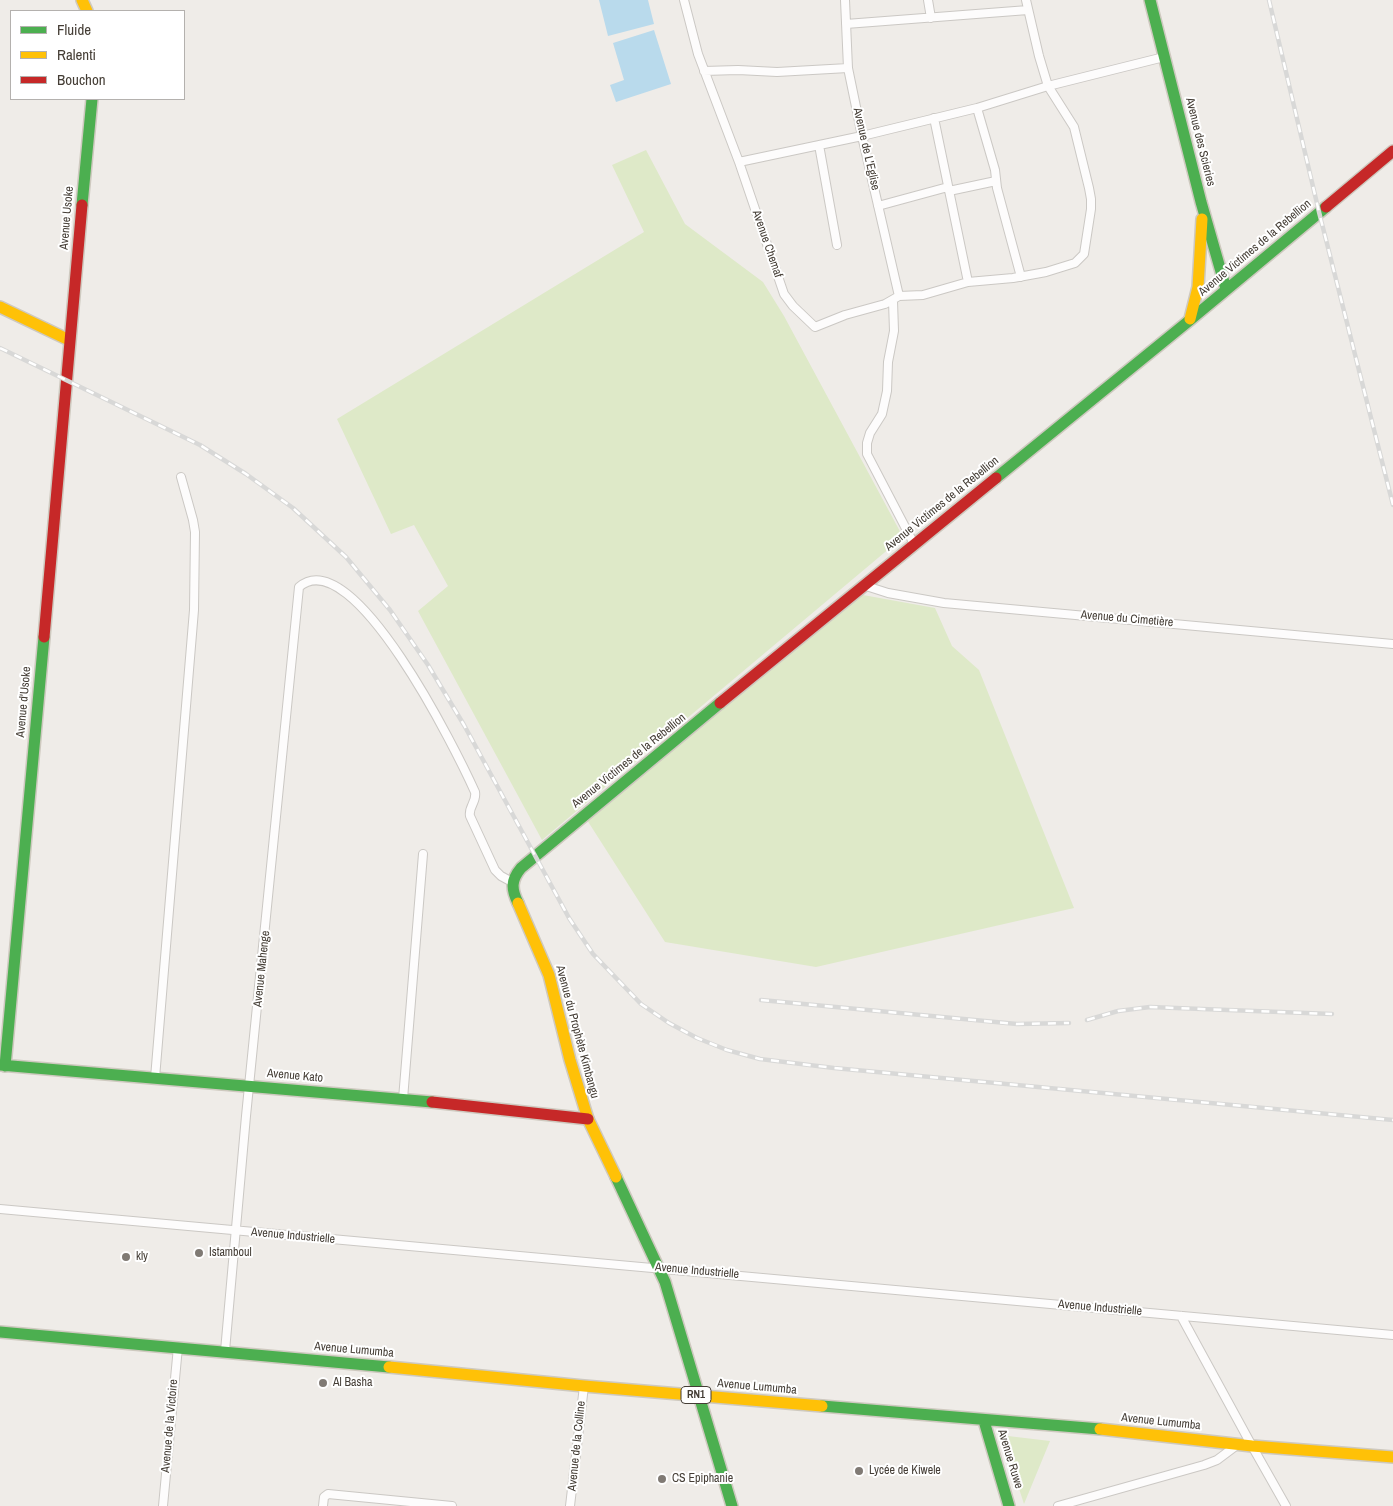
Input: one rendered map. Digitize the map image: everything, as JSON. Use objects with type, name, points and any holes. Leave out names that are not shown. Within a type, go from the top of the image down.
[{"type":"main road","name":"Avenue des Scieries","points":[[1150,0],[1201,202],[1226,289]]},
{"type":"main road","name":"Avenue Usoke","points":[[69,340],[92,100]]},
{"type":"main road","name":"Avenue Victimes de la Rebellion","points":[[512,882],[517,872],[534,856],[1190,320],[1393,151]]},
{"type":"main road","points":[[1190,320],[1198,287],[1201,202]]},
{"type":"main road","points":[[0,307],[69,340]]},
{"type":"main road","name":"Avenue d'Usoke","points":[[2,1066],[69,340]]},
{"type":"main road","name":"Avenue du Prophète Kimbangu","points":[[512,882],[515,898],[542,955],[549,975],[572,1068],[588,1119],[660,1268],[732,1506]]},
{"type":"main road","name":"Avenue Kato","points":[[2,1066],[403,1099],[588,1119]]},
{"type":"main road","name":"Avenue Lumumba","points":[[0,1332],[225,1351],[584,1386],[1110,1430],[1238,1445],[1393,1457]]},
{"type":"main road","name":"Avenue Ruwe","points":[[984,1420],[1009,1506]]},
{"type":"street","name":"Avenue Chemaf","points":[[684,0],[704,71],[739,162],[784,294],[793,306],[815,327],[845,315],[896,299],[923,295],[968,282],[1046,272],[1080,260],[1084,254],[1091,199],[1074,127],[1048,86]]},
{"type":"street","name":"Avenue de L'Eglise","points":[[845,0],[848,68],[896,299],[894,331],[888,362],[887,391],[882,414],[870,433],[867,443],[867,454],[914,544]]},
{"type":"street","points":[[928,0],[931,18]]},
{"type":"street","points":[[1026,0],[1048,86]]},
{"type":"street","points":[[846,24],[1028,10]]},
{"type":"street","points":[[739,162],[862,136],[977,108],[1048,86],[1164,57]]},
{"type":"street","points":[[704,71],[777,72],[848,68]]},
{"type":"street","points":[[977,108],[995,170],[1001,207],[1020,276]]},
{"type":"street","points":[[934,118],[968,282]]},
{"type":"street","points":[[819,145],[837,245]]},
{"type":"street","points":[[878,206],[949,189],[996,181]]},
{"type":"street","points":[[155,1078],[194,602],[195,532],[181,477]]},
{"type":"street","name":"Avenue Mahenge","points":[[225,1351],[235,1230],[299,587],[306,581],[318,579],[334,585],[360,605],[384,633],[438,717],[475,792],[476,798],[470,809],[470,816],[496,870],[501,876],[512,882]]},
{"type":"street","name":"Avenue du Cimetière","points":[[863,586],[888,593],[944,603],[1393,644]]},
{"type":"street","points":[[403,1099],[423,854]]},
{"type":"street","name":"Avenue Industrielle","points":[[0,1209],[1393,1335]]},
{"type":"street","points":[[1181,1316],[1286,1506]]},
{"type":"street","name":"Avenue de la Victoire","points":[[163,1506],[178,1347]]},
{"type":"street","name":"Avenue de la Colline","points":[[570,1506],[584,1386]]},
{"type":"street","points":[[1058,1506],[1204,1465],[1217,1460],[1238,1445]]},
{"type":"street","points":[[323,1502],[328,1494],[452,1506]]},
{"type":"green space","points":[[646,150],[685,224],[763,282],[784,316],[903,537],[542,840],[418,611],[448,586],[414,525],[391,534],[337,419],[644,232],[612,165]]},
{"type":"green space","points":[[863,595],[935,608],[952,646],[979,670],[1074,908],[816,967],[665,942],[587,820]]},
{"type":"green space","points":[[1008,1436],[1050,1441],[1024,1504],[1003,1439]]},
{"type":"water","points":[[599,0],[648,0],[654,24],[608,36]]},
{"type":"water","points":[[654,30],[671,84],[616,102],[610,85],[624,80],[613,43]]},
{"type":"railway","points":[[1269,0],[1319,212],[1393,505]]},
{"type":"railway","points":[[0,348],[200,445],[246,474],[293,508],[346,557],[390,610],[428,665],[464,725],[569,918],[593,954],[641,1004],[669,1023],[697,1038],[727,1050],[760,1059],[834,1068],[1393,1120]]},
{"type":"railway","points":[[761,1000],[1017,1024],[1069,1023]]},
{"type":"railway","points":[[1087,1020],[1118,1011],[1150,1007],[1332,1014]]},
{"type":"traffic: fast","points":[[1150,0],[1201,202],[1226,289]]},
{"type":"traffic: fast","points":[[82,205],[92,100]]},
{"type":"traffic: fast","points":[[996,478],[1326,207]]},
{"type":"traffic: fast","points":[[5,1066],[44,637]]},
{"type":"traffic: fast","points":[[518,903],[513,885],[515,877],[521,868],[720,703]]},
{"type":"traffic: fast","points":[[0,1065],[432,1102]]},
{"type":"traffic: fast","points":[[616,1177],[665,1282],[732,1506]]},
{"type":"traffic: fast","points":[[0,1332],[389,1367]]},
{"type":"traffic: fast","points":[[822,1406],[1100,1429]]},
{"type":"traffic: fast","points":[[984,1421],[1009,1506]]},
{"type":"traffic: slow","points":[[82,0],[87,10]]},
{"type":"traffic: slow","points":[[1190,319],[1198,287],[1202,219]]},
{"type":"traffic: slow","points":[[0,307],[69,340]]},
{"type":"traffic: slow","points":[[518,903],[549,975],[570,1060],[588,1119],[616,1177]]},
{"type":"traffic: slow","points":[[389,1367],[822,1406]]},
{"type":"traffic: slow","points":[[1100,1429],[1252,1446],[1393,1457]]},
{"type":"traffic: jam","points":[[1326,207],[1393,151]]},
{"type":"traffic: jam","points":[[44,637],[82,205]]},
{"type":"traffic: jam","points":[[720,703],[996,478]]},
{"type":"traffic: jam","points":[[432,1102],[588,1119]]},
{"type":"place","name":"Istamboul","points":[[199,1253]]},
{"type":"place","name":"kly","points":[[126,1257]]},
{"type":"place","name":"Al Basha","points":[[323,1383]]},
{"type":"place","name":"Lycée de Kiwele","points":[[859,1471]]},
{"type":"place","name":"CS Epiphanie","points":[[662,1479]]}]
